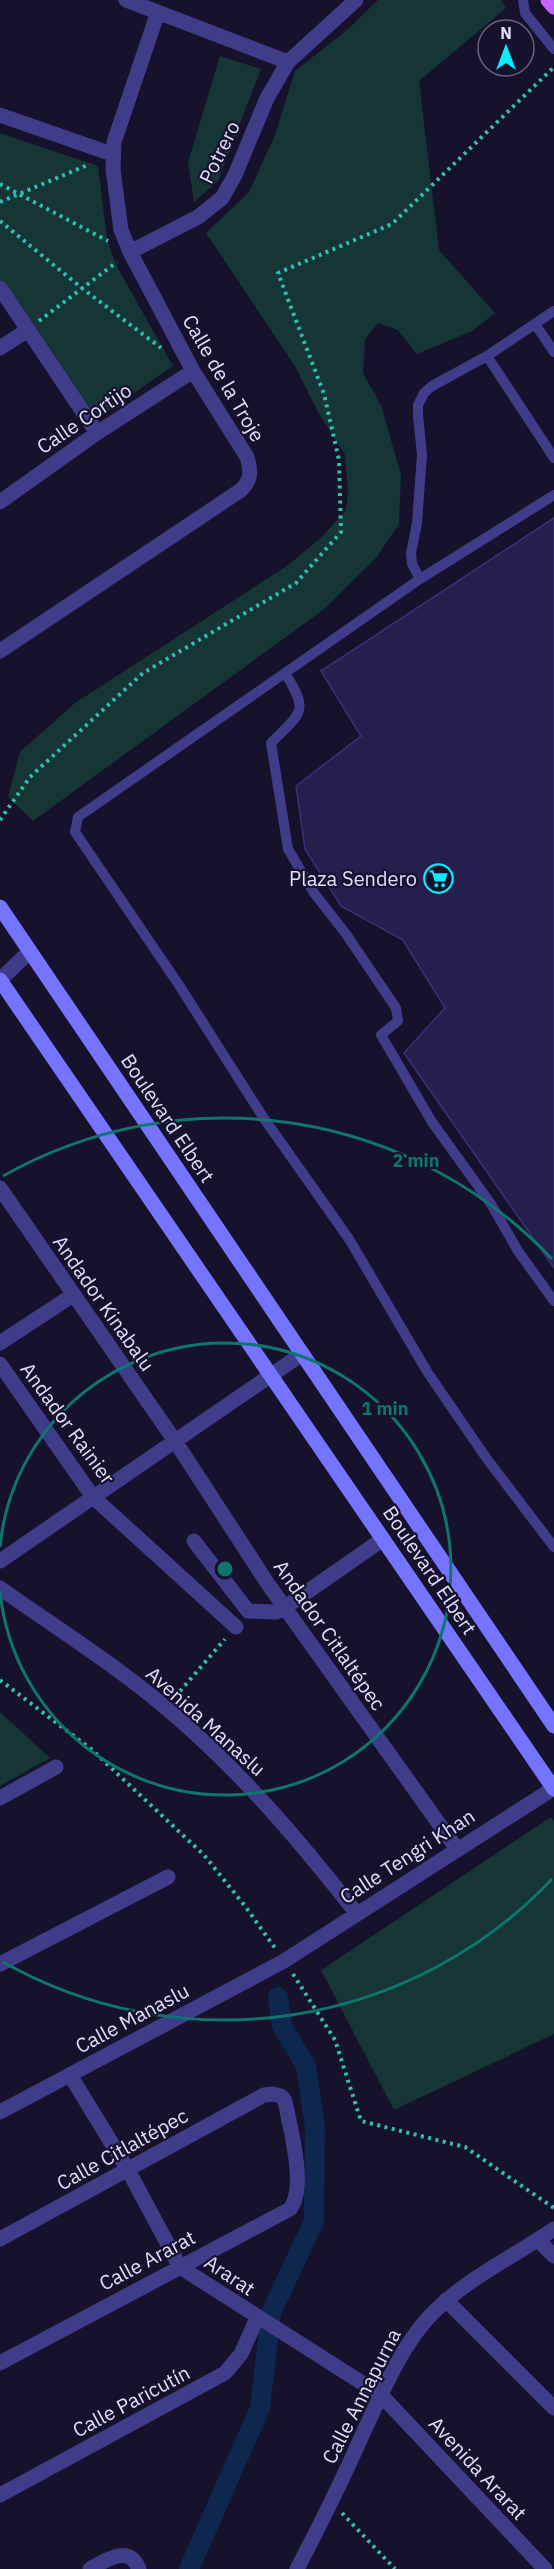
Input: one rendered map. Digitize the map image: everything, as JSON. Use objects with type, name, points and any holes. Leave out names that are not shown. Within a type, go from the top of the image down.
[{"type":"main road","points":[[548,0],[554,7]]},
{"type":"street","points":[[126,0],[288,62]]},
{"type":"street","name":"Potrero","points":[[130,252],[198,217],[222,198],[235,175],[267,98],[288,62],[356,0]]},
{"type":"street","name":"Calle de la Troje","points":[[0,651],[242,490],[249,482],[250,471],[247,457],[193,371],[130,252],[121,230],[112,154],[116,131],[158,12]]},
{"type":"street","points":[[0,115],[112,154]]},
{"type":"street","points":[[0,288],[97,433]]},
{"type":"street","points":[[0,348],[28,330]]},
{"type":"street","name":"Calle Cortijo","points":[[0,502],[97,433],[193,371]]},
{"type":"street","name":"Boulevard Elbert","points":[[0,907],[554,1726]]},
{"type":"street","points":[[0,980],[30,951]]},
{"type":"street","name":"Boulevard Elbert","points":[[0,980],[554,1789]]},
{"type":"street","name":"Andador Kinabalu","points":[[0,1188],[175,1441]]},
{"type":"street","points":[[0,1343],[73,1295]]},
{"type":"street","points":[[2,1556],[93,1497],[302,1354]]},
{"type":"street","name":"Andador Rainier","points":[[0,1364],[93,1497],[236,1627]]},
{"type":"street","name":"Andador Citlaltépec","points":[[175,1441],[284,1608],[457,1849]]},
{"type":"street","points":[[194,1541],[248,1611],[276,1612],[383,1539]]},
{"type":"street","name":"Avenida Manaslu","points":[[0,1588],[166,1708],[240,1777],[272,1811],[306,1849],[357,1914]]},
{"type":"street","points":[[0,1798],[56,1767]]},
{"type":"street","name":"Calle Tengri Khan","points":[[284,1960],[554,1789]]},
{"type":"street","points":[[0,1964],[168,1876]]},
{"type":"street","name":"Calle Manaslu","points":[[0,2112],[284,1960]]},
{"type":"street","points":[[70,2075],[128,2170],[180,2267]]},
{"type":"street","name":"Calle Citlaltépec","points":[[0,2239],[264,2095],[281,2096],[285,2102],[298,2183]]},
{"type":"street","name":"Calle Ararat","points":[[0,2363],[290,2209],[297,2197],[298,2183]]},
{"type":"street","name":"Calle Annapurna","points":[[297,2569],[332,2502],[381,2395],[426,2320],[446,2300],[554,2229]]},
{"type":"street","points":[[538,2240],[554,2256]]},
{"type":"street","name":"Ararat","points":[[180,2267],[381,2395]]},
{"type":"street","points":[[446,2300],[554,2408]]},
{"type":"street","name":"Calle Paricutín","points":[[0,2495],[225,2373],[241,2354],[257,2318]]},
{"type":"street","name":"Avenida Ararat","points":[[381,2395],[545,2569]]},
{"type":"street","points":[[90,2569],[113,2556],[131,2557],[139,2569]]},
{"type":"lane","points":[[523,0],[525,13],[554,49]]},
{"type":"lane","points":[[420,579],[412,564],[411,553],[417,523],[422,455],[418,405],[424,393],[432,386],[487,356],[554,311]]},
{"type":"lane","points":[[535,324],[554,352]]},
{"type":"lane","points":[[487,356],[554,458]]},
{"type":"lane","points":[[554,495],[420,579],[78,817],[75,832],[179,985],[263,1117],[349,1239],[434,1382],[554,1547]]},
{"type":"lane","points":[[285,673],[301,705],[300,713],[270,743],[288,849],[314,893],[346,934],[396,1008],[398,1021],[381,1035],[406,1081],[460,1163],[491,1204],[518,1251],[554,1301]]},
{"type":"path","points":[[0,820],[30,777],[143,673],[296,584],[341,532],[339,460],[324,394],[278,273],[392,224],[554,67]]},
{"type":"path","points":[[0,202],[112,154]]},
{"type":"path","points":[[0,184],[130,252],[28,330]]},
{"type":"path","points":[[0,221],[83,289],[166,351]]},
{"type":"path","points":[[166,1708],[236,1627]]},
{"type":"path","points":[[332,2502],[395,2569]]},
{"type":"green space","points":[[378,0],[501,0],[506,8],[494,18],[476,18],[476,33],[419,81],[439,250],[495,313],[472,331],[417,354],[398,330],[378,323],[365,339],[363,373],[381,405],[401,475],[399,524],[376,558],[323,610],[33,821],[8,797],[20,752],[75,703],[287,566],[323,536],[346,510],[348,492],[345,455],[318,412],[296,368],[206,233],[249,192],[275,135],[295,71],[347,30]]},
{"type":"green space","points":[[220,56],[261,69],[218,181],[194,202],[188,162]]},
{"type":"green space","points":[[0,133],[98,166],[107,239],[115,263],[173,366],[95,420],[0,279]]},
{"type":"green space","points":[[0,1712],[50,1758],[0,1786]]},
{"type":"green space","points":[[551,1817],[554,1821],[554,2034],[394,2110],[321,1970]]},
{"type":"building","name":"Plaza Sendero","points":[[554,518],[554,1268],[404,1053],[445,1008],[403,940],[341,906],[305,849],[296,786],[361,736],[321,671]]},
{"type":"waterway","points":[[189,2569],[260,2408],[271,2313],[314,2221],[315,2127],[306,2066],[282,2026],[278,1997]]},
{"type":"place","name":"Plaza Sendero","points":[[438,878]]}]
